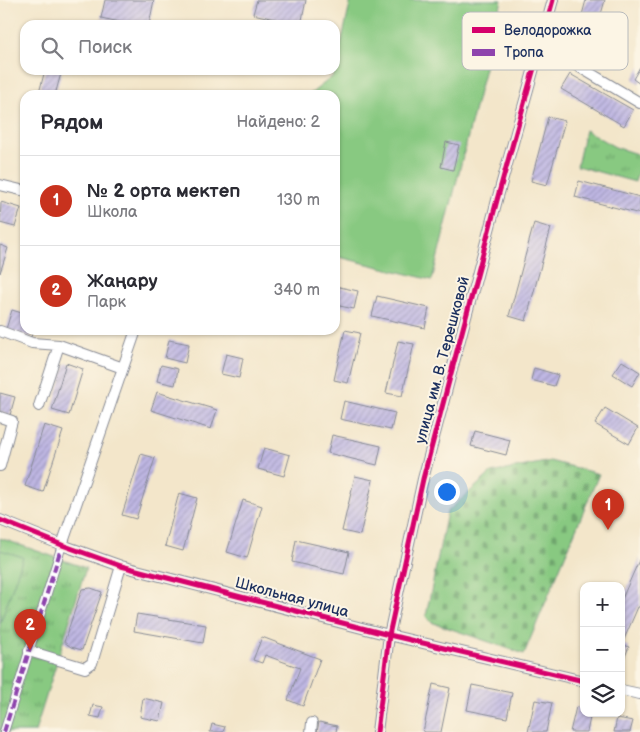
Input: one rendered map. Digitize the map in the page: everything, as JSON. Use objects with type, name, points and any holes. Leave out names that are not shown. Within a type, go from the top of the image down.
[{"type":"street","name":"улица им. В. Терешковой","points":[[377,732],[389,635],[428,460],[534,70]]},
{"type":"street","points":[[585,70],[640,103]]},
{"type":"street","points":[[0,185],[20,191]]},
{"type":"street","points":[[0,331],[32,343],[59,345],[123,368]]},
{"type":"street","points":[[4,732],[62,545],[134,335]]},
{"type":"street","points":[[39,406],[59,345]]},
{"type":"street","points":[[0,417],[12,421],[3,438],[0,466]]},
{"type":"street","name":"Школьная улица","points":[[0,520],[121,566],[389,635],[580,680]]},
{"type":"street","points":[[30,650],[85,668],[92,663],[121,566]]},
{"type":"street","points":[[625,691],[640,694]]},
{"type":"green space","points":[[351,0],[502,0],[499,12],[462,12],[462,70],[484,70],[432,280],[340,257],[340,90],[315,90],[333,75],[340,75],[340,48]]},
{"type":"green space","points":[[585,130],[615,147],[640,155],[640,165],[635,182],[577,166]]},
{"type":"green space","points":[[550,461],[599,474],[524,654],[431,622],[426,616],[447,512],[491,473]]},
{"type":"green space","points":[[0,538],[86,568],[35,732],[0,732]]},
{"type":"green space","points":[[0,550],[23,557],[0,624]]},
{"type":"building","points":[[105,0],[154,0],[150,20],[110,20],[101,18]]},
{"type":"building","points":[[257,0],[306,0],[302,20],[279,20],[253,14]]},
{"type":"building","points":[[586,0],[605,0],[602,12],[583,12]]},
{"type":"building","points":[[640,67],[640,84],[633,79]]},
{"type":"building","points":[[570,74],[633,110],[624,126],[561,89]]},
{"type":"building","points":[[44,75],[61,75],[56,90],[40,90]]},
{"type":"building","points":[[548,117],[565,121],[547,185],[531,181]]},
{"type":"building","points":[[446,142],[459,145],[453,170],[441,167]]},
{"type":"building","points":[[579,181],[640,197],[640,214],[575,197]]},
{"type":"building","points":[[1,202],[20,208],[15,227],[0,223]]},
{"type":"building","points":[[534,223],[551,228],[526,321],[509,316]]},
{"type":"building","points":[[0,245],[8,248],[0,273]]},
{"type":"building","points":[[340,287],[358,291],[354,309],[340,306]]},
{"type":"building","points":[[377,296],[429,308],[425,328],[372,316]]},
{"type":"building","points":[[12,310],[20,312],[20,333],[6,329]]},
{"type":"building","points":[[345,330],[360,333],[348,383],[334,380]]},
{"type":"building","points":[[169,340],[189,344],[185,363],[165,358]]},
{"type":"building","points":[[398,341],[414,344],[402,396],[386,393]]},
{"type":"building","points":[[226,354],[243,358],[239,378],[221,374]]},
{"type":"building","points":[[622,361],[640,372],[632,386],[613,374]]},
{"type":"building","points":[[66,363],[83,369],[69,415],[52,410]]},
{"type":"building","points":[[161,365],[178,369],[175,385],[157,381]]},
{"type":"building","points":[[534,368],[558,375],[554,386],[531,380]]},
{"type":"building","points":[[157,392],[217,410],[211,429],[151,410]]},
{"type":"building","points":[[0,393],[15,397],[10,415],[0,412]]},
{"type":"building","points":[[344,401],[395,413],[391,430],[340,419]]},
{"type":"building","points":[[605,408],[638,428],[629,444],[595,424]]},
{"type":"building","points":[[44,425],[63,431],[43,492],[25,486]]},
{"type":"building","points":[[475,431],[510,440],[506,455],[471,446]]},
{"type":"building","points":[[332,435],[381,446],[377,465],[328,453]]},
{"type":"building","points":[[264,448],[290,455],[284,476],[258,469]]},
{"type":"building","points":[[141,454],[155,458],[136,519],[122,515]]},
{"type":"building","points":[[355,476],[373,480],[360,535],[342,531]]},
{"type":"building","points":[[179,493],[197,498],[183,551],[165,546]]},
{"type":"building","points":[[243,500],[262,506],[247,558],[227,552]]},
{"type":"building","points":[[296,540],[349,552],[344,574],[292,562]]},
{"type":"building","points":[[640,558],[640,607],[638,607],[625,637],[625,627],[625,592]]},
{"type":"building","points":[[91,588],[102,592],[82,650],[71,647],[64,642],[82,589]]},
{"type":"building","points":[[137,614],[206,625],[203,643],[134,631]]},
{"type":"building","points":[[262,637],[320,659],[303,706],[288,700],[300,668],[265,655],[262,663],[253,660]]},
{"type":"building","points":[[625,645],[629,647],[625,656]]},
{"type":"building","points":[[433,684],[450,688],[441,732],[423,732]]},
{"type":"building","points":[[472,685],[512,693],[507,718],[467,710]]},
{"type":"building","points":[[143,698],[164,703],[160,721],[140,717]]},
{"type":"building","points":[[535,700],[552,703],[546,732],[528,732]]},
{"type":"building","points":[[93,705],[103,707],[100,718],[90,716]]},
{"type":"building","points":[[576,707],[580,708],[580,717],[590,717],[587,732],[570,732]]},
{"type":"building","points":[[617,718],[633,721],[630,732],[614,732]]},
{"type":"building","points":[[319,722],[337,726],[336,732],[317,732]]},
{"type":"building","points":[[212,724],[225,727],[223,732],[210,732]]},
{"type":"marked path","points":[[4,732],[62,545]]},
{"type":"cycle path","points":[[550,12],[553,0]]},
{"type":"cycle path","points":[[377,732],[389,635],[423,479],[533,70]]},
{"type":"cycle path","points":[[0,520],[121,566],[389,635],[580,680]]},
{"type":"place","name":"№ 2 орта мектеп","points":[[608,530]]},
{"type":"place","name":"Жаңару","points":[[30,650]]}]
